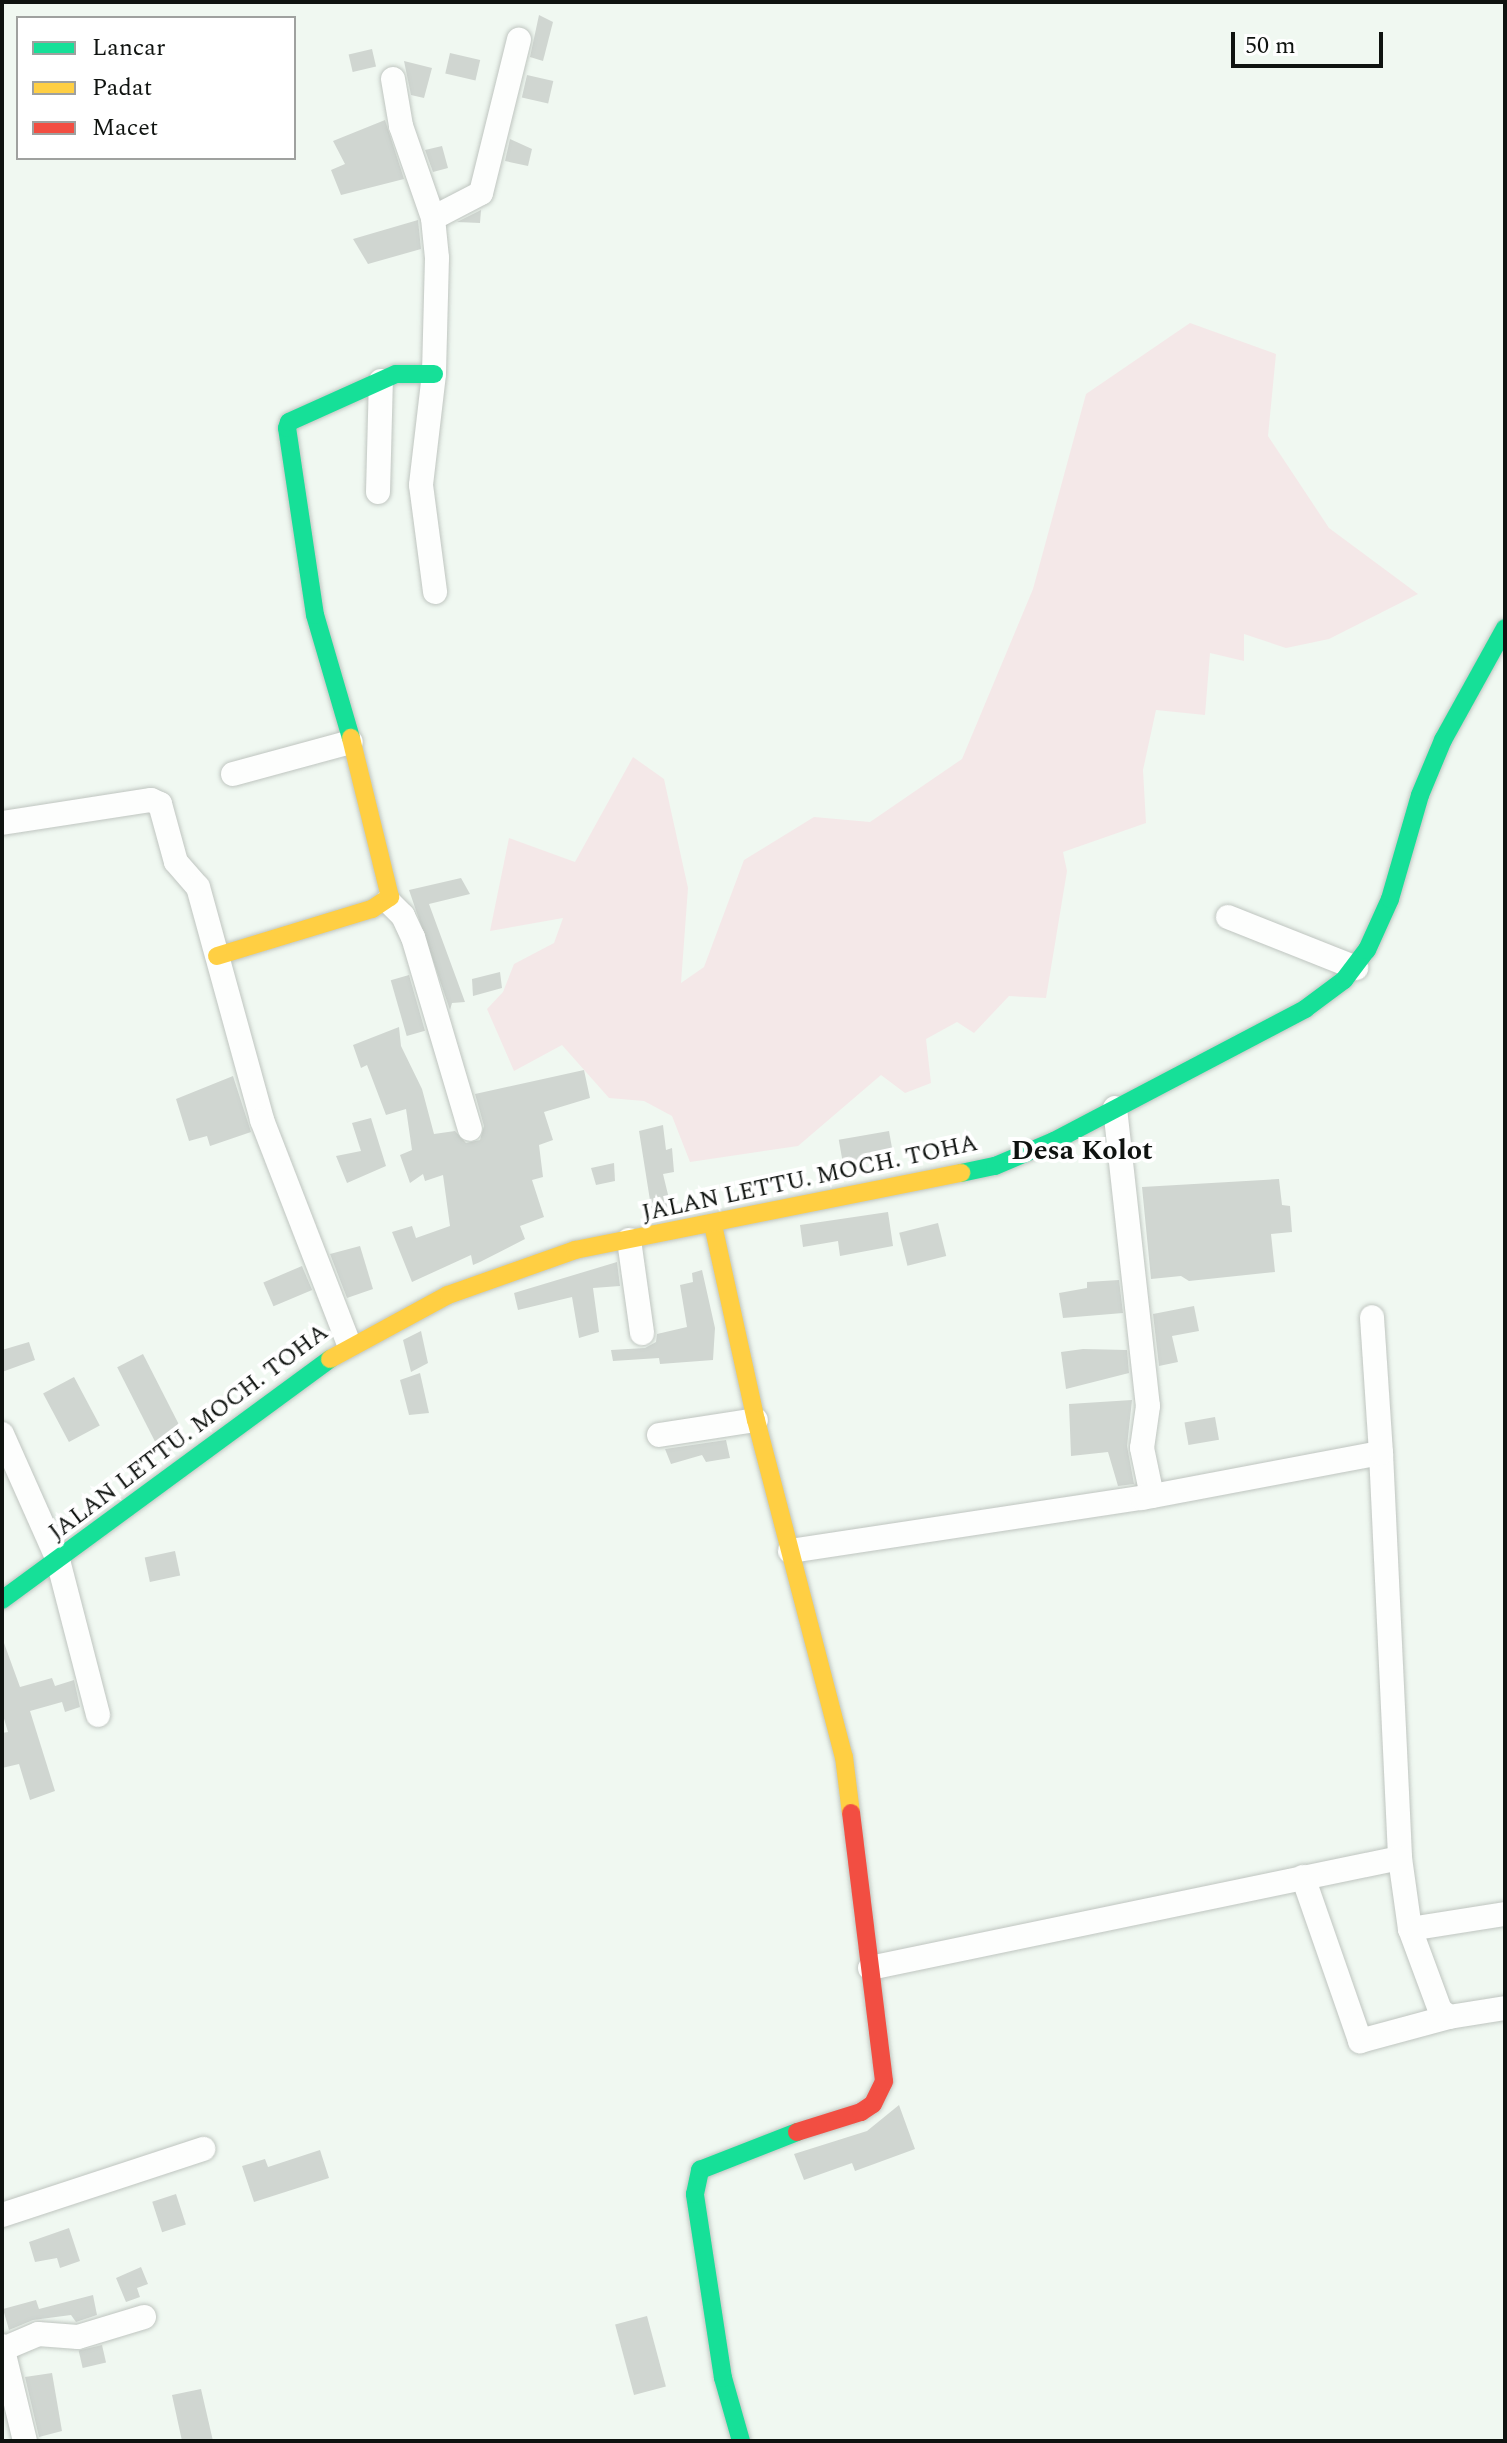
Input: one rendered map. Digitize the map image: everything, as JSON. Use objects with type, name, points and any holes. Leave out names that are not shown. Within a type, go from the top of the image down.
[{"type":"street","points":[[433,218],[481,193],[519,40]]},
{"type":"street","points":[[393,79],[401,126],[433,218],[434,374],[421,485],[435,592]]},
{"type":"street","points":[[434,374],[396,374],[289,422],[287,428],[315,615],[389,886],[388,901],[403,916],[413,937],[470,1129]]},
{"type":"street","points":[[378,492],[381,381]]},
{"type":"street","name":"JALAN LETTU. MOCH. TOHA","points":[[2,1600],[229,1438],[349,1344],[516,1268],[629,1240],[995,1166],[1115,1108],[1305,1009],[1356,968],[1390,899],[1420,795],[1443,740],[1505,628]]},
{"type":"street","points":[[233,774],[351,742]]},
{"type":"street","points":[[2,823],[151,800],[160,804],[176,862],[198,887],[262,1120],[349,1344]]},
{"type":"street","points":[[217,956],[388,901]]},
{"type":"street","points":[[1228,917],[1356,968]]},
{"type":"street","points":[[1115,1108],[1148,1406],[1142,1448],[1152,1496]]},
{"type":"street","points":[[713,1225],[756,1420],[844,1757],[884,2081],[873,2104],[717,2158],[700,2170],[695,2184],[723,2378],[741,2441]]},
{"type":"street","points":[[629,1240],[642,1333]]},
{"type":"street","points":[[1372,1317],[1400,1858],[1410,1929],[1440,2010],[1449,2017]]},
{"type":"street","points":[[659,1435],[756,1420]]},
{"type":"street","points":[[2,1434],[58,1560],[98,1715]]},
{"type":"street","points":[[790,1551],[1152,1496],[1381,1453]]},
{"type":"street","points":[[870,1968],[1400,1858]]},
{"type":"street","points":[[1303,1877],[1360,2041],[1449,2017],[1503,2014]]},
{"type":"street","points":[[1410,1929],[1505,1914]]},
{"type":"street","points":[[2,2215],[203,2149]]},
{"type":"street","points":[[25,2441],[2,2347],[38,2334],[78,2337],[144,2317]]},
{"type":"shaded area","points":[[1190,323],[1276,354],[1268,436],[1329,528],[1418,594],[1329,639],[1286,648],[1244,634],[1244,661],[1210,653],[1205,715],[1156,710],[1143,770],[1146,823],[1063,852],[1067,871],[1046,998],[1009,996],[974,1033],[957,1022],[926,1039],[931,1083],[905,1093],[881,1075],[798,1146],[690,1162],[672,1116],[644,1101],[609,1098],[562,1045],[514,1071],[487,1009],[503,992],[514,964],[554,943],[563,918],[490,931],[509,838],[575,862],[633,757],[664,779],[688,888],[681,983],[704,967],[744,860],[814,817],[870,822],[962,759],[1033,589],[1086,394]]},
{"type":"building","points":[[539,15],[553,22],[543,61],[530,57]]},
{"type":"building","points":[[372,49],[376,67],[353,72],[349,54]]},
{"type":"building","points":[[450,53],[480,60],[475,80],[445,73]]},
{"type":"building","points":[[404,61],[432,68],[424,98],[411,95]]},
{"type":"building","points":[[527,75],[553,81],[548,103],[522,97]]},
{"type":"building","points":[[385,120],[404,179],[341,195],[331,170],[345,164],[333,141]]},
{"type":"building","points":[[510,139],[532,149],[528,166],[505,161]]},
{"type":"building","points":[[442,146],[448,168],[433,172],[425,150]]},
{"type":"building","points":[[481,210],[480,223],[457,222]]},
{"type":"building","points":[[418,220],[421,249],[368,264],[353,239]]},
{"type":"building","points":[[461,878],[470,894],[429,904],[465,1002],[452,1003],[450,1010],[409,890]]},
{"type":"building","points":[[500,972],[502,988],[473,996],[472,979]]},
{"type":"building","points":[[409,975],[425,1031],[407,1036],[391,980]]},
{"type":"building","points":[[399,1027],[401,1046],[422,1089],[434,1134],[455,1131],[466,1143],[480,1140],[484,1126],[475,1094],[584,1070],[590,1098],[544,1112],[553,1140],[539,1145],[543,1177],[532,1180],[544,1217],[520,1226],[525,1239],[473,1265],[471,1255],[412,1282],[392,1232],[412,1226],[416,1238],[450,1226],[443,1175],[425,1181],[423,1174],[410,1183],[400,1155],[412,1150],[406,1109],[386,1115],[367,1065],[361,1068],[353,1045]]},
{"type":"building","points":[[233,1076],[251,1132],[210,1146],[207,1136],[189,1141],[176,1099]]},
{"type":"building","points":[[371,1118],[386,1166],[347,1183],[336,1156],[361,1151],[352,1123]]},
{"type":"building","points":[[663,1125],[666,1150],[672,1148],[674,1172],[663,1174],[671,1207],[652,1213],[639,1131]]},
{"type":"building","points":[[889,1131],[894,1158],[843,1166],[839,1140]]},
{"type":"building","points":[[614,1163],[615,1181],[596,1185],[591,1168]]},
{"type":"building","points":[[1279,1179],[1282,1205],[1290,1206],[1292,1232],[1271,1234],[1275,1272],[1189,1281],[1181,1276],[1151,1279],[1142,1187]]},
{"type":"building","points":[[888,1212],[893,1246],[840,1256],[838,1241],[803,1247],[800,1225]]},
{"type":"building","points":[[938,1223],[946,1256],[907,1266],[899,1233]]},
{"type":"building","points":[[360,1246],[373,1289],[347,1298],[330,1254]]},
{"type":"building","points":[[617,1262],[620,1286],[593,1288],[599,1332],[579,1338],[572,1297],[518,1310],[514,1293]]},
{"type":"building","points":[[302,1266],[312,1290],[273,1306],[263,1282]]},
{"type":"building","points":[[702,1270],[715,1328],[713,1360],[660,1364],[659,1358],[613,1361],[611,1350],[645,1348],[656,1342],[657,1334],[687,1327],[680,1285],[693,1282],[692,1273]]},
{"type":"building","points":[[1119,1280],[1123,1313],[1063,1318],[1059,1293],[1087,1288],[1087,1282]]},
{"type":"building","points":[[1194,1306],[1199,1331],[1172,1336],[1178,1362],[1159,1366],[1153,1314]]},
{"type":"building","points":[[421,1331],[428,1363],[411,1372],[403,1340]]},
{"type":"building","points":[[29,1342],[35,1360],[2,1372],[2,1350]]},
{"type":"building","points":[[1127,1350],[1129,1373],[1066,1389],[1061,1352]]},
{"type":"building","points":[[143,1354],[188,1442],[162,1455],[117,1367]]},
{"type":"building","points":[[420,1373],[429,1413],[409,1415],[400,1380]]},
{"type":"building","points":[[74,1377],[100,1426],[69,1442],[43,1393]]},
{"type":"building","points":[[1132,1400],[1127,1446],[1134,1484],[1118,1486],[1108,1452],[1071,1456],[1069,1404]]},
{"type":"building","points":[[1215,1417],[1219,1440],[1188,1445],[1184,1422]]},
{"type":"building","points":[[726,1440],[730,1458],[706,1462],[702,1455],[671,1464],[665,1449]]},
{"type":"building","points":[[175,1551],[180,1575],[150,1582],[145,1557]]},
{"type":"building","points":[[4,1643],[20,1687],[52,1678],[55,1686],[74,1680],[80,1707],[65,1712],[62,1702],[30,1711],[55,1791],[30,1800],[19,1764],[2,1768],[2,1733],[8,1732],[2,1712]]},
{"type":"building","points":[[899,2105],[915,2149],[855,2171],[852,2163],[804,2180],[794,2154],[867,2131]]},
{"type":"building","points":[[320,2150],[329,2178],[254,2202],[242,2166],[265,2159],[268,2167]]},
{"type":"building","points":[[176,2194],[186,2224],[162,2232],[152,2202]]},
{"type":"building","points":[[69,2228],[80,2261],[60,2268],[57,2258],[35,2262],[29,2242]]},
{"type":"building","points":[[141,2267],[148,2284],[137,2288],[140,2297],[126,2302],[116,2278]]},
{"type":"building","points":[[93,2295],[97,2315],[76,2322],[71,2315],[33,2320],[9,2330],[3,2309],[36,2300],[39,2309]]},
{"type":"building","points":[[647,2316],[666,2387],[634,2395],[615,2325]]},
{"type":"building","points":[[102,2345],[106,2363],[83,2368],[79,2350]]},
{"type":"building","points":[[52,2373],[62,2431],[39,2437],[25,2377]]},
{"type":"building","points":[[201,2389],[213,2441],[182,2441],[172,2395]]},
{"type":"traffic: fast","points":[[351,738],[315,615],[287,428],[289,422],[396,374],[434,374]]},
{"type":"traffic: fast","points":[[961,1173],[995,1166],[1054,1141],[1305,1009],[1344,980],[1367,950],[1390,899],[1420,795],[1443,740],[1505,628]]},
{"type":"traffic: fast","points":[[2,1600],[330,1359]]},
{"type":"traffic: fast","points":[[741,2441],[723,2378],[695,2194],[700,2170],[797,2132]]},
{"type":"traffic: slow","points":[[217,956],[372,909],[390,897],[351,738]]},
{"type":"traffic: slow","points":[[330,1359],[448,1295],[575,1250],[961,1173]]},
{"type":"traffic: slow","points":[[713,1225],[756,1420],[844,1757],[851,1813]]},
{"type":"traffic: jam","points":[[797,2132],[861,2112],[873,2104],[884,2081],[851,1813]]},
{"type":"district","name":"Desa Kolot","points":[[1082,1151]]}]
